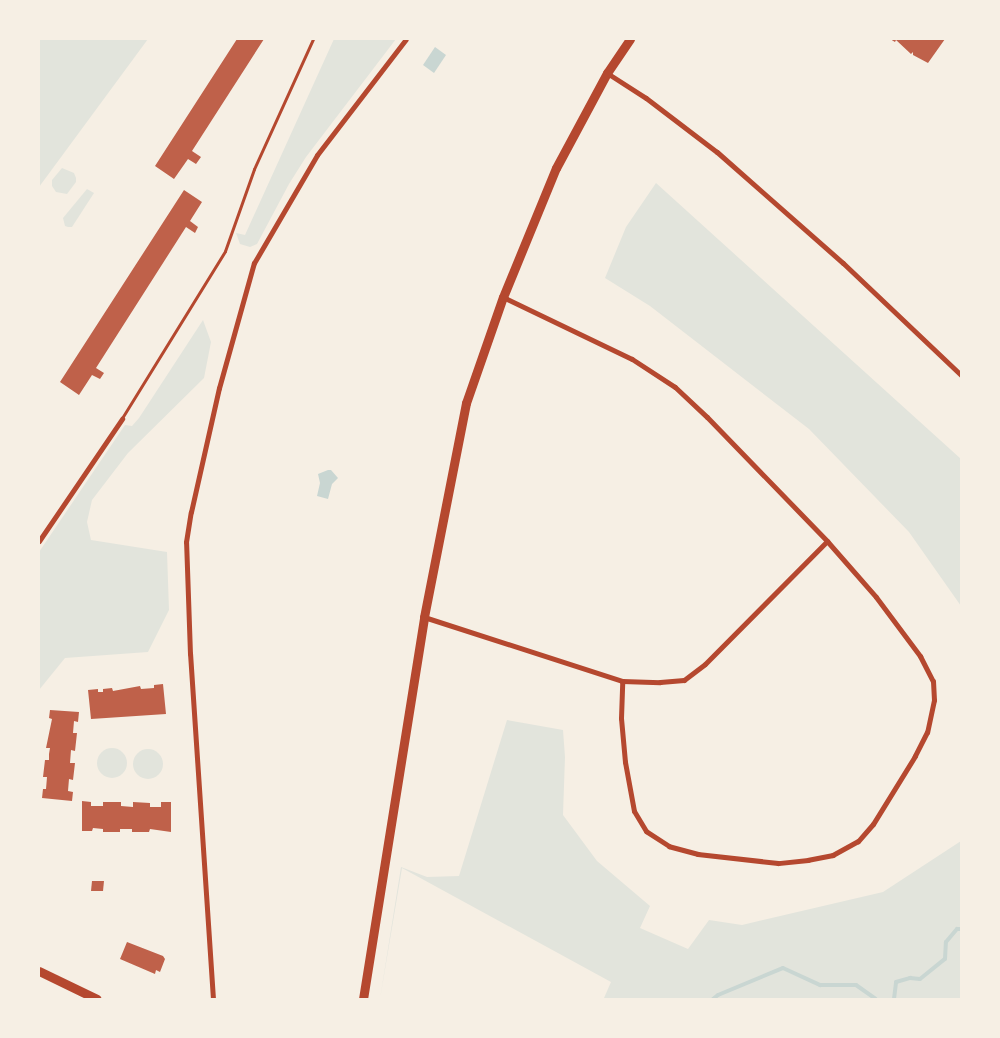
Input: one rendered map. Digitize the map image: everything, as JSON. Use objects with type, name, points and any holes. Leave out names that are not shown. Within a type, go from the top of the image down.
[{"type":"main road","points":[[363,999],[424,617],[466,403],[503,298],[556,168],[607,73],[630,39]]},
{"type":"main road","points":[[39,971],[97,999]]},
{"type":"street","points":[[213,999],[190,654],[186,542],[191,512],[219,388],[254,263],[317,155],[406,39]]},
{"type":"street","points":[[607,73],[646,98],[717,152],[843,263],[961,375]]},
{"type":"street","points":[[503,298],[632,359],[675,387],[714,424],[827,541],[876,597],[920,656],[933,681],[934,700],[928,732],[890,798],[873,824],[858,841],[845,850],[808,860],[778,863],[698,854],[669,846],[646,831],[634,811],[625,762],[621,718],[622,681]]},
{"type":"street","points":[[39,541],[122,419]]},
{"type":"street","points":[[424,617],[622,681],[660,682],[684,680],[705,664],[827,541]]},
{"type":"lane","points":[[122,419],[225,251],[254,169],[313,39]]},
{"type":"shaded area","points":[[39,39],[148,39],[39,187]]},
{"type":"shaded area","points":[[334,39],[396,39],[306,157],[289,184],[257,244],[250,247],[240,244],[236,233],[245,235]]},
{"type":"shaded area","points":[[435,47],[446,55],[434,73],[423,65]]},
{"type":"shaded area","points":[[62,168],[74,173],[76,178],[76,182],[67,194],[56,192],[52,186],[52,180]]},
{"type":"shaded area","points":[[656,183],[961,459],[961,606],[909,532],[809,429],[650,306],[605,278],[626,227]]},
{"type":"shaded area","points":[[87,189],[94,193],[72,227],[65,226],[63,218]]},
{"type":"shaded area","points":[[203,320],[211,342],[204,378],[128,453],[92,500],[87,522],[91,540],[167,552],[169,610],[148,652],[65,658],[39,690],[39,552],[125,425],[132,426],[139,418]]},
{"type":"shaded area","points":[[331,470],[338,478],[332,484],[328,499],[317,496],[320,483],[318,474]]},
{"type":"shaded area","points":[[507,720],[563,730],[565,757],[563,815],[597,861],[650,906],[640,928],[688,949],[709,920],[742,925],[883,892],[961,841],[961,999],[580,999],[604,998],[611,982],[402,868],[380,999],[401,867],[427,877],[459,876]]},
{"type":"shaded area","points":[[112,748],[122,753],[127,763],[122,773],[112,778],[102,773],[97,763],[102,753]]},
{"type":"shaded area","points":[[148,749],[158,754],[163,764],[158,774],[148,779],[138,774],[133,764],[138,754]]},
{"type":"building","points":[[237,39],[264,39],[192,151],[201,157],[196,164],[188,159],[174,179],[155,166]]},
{"type":"building","points":[[890,39],[945,39],[928,63],[913,55],[913,52],[911,54],[896,40],[895,42]]},
{"type":"building","points":[[184,190],[202,202],[190,221],[198,227],[195,233],[186,227],[96,368],[104,373],[100,379],[92,375],[79,395],[60,382]]},
{"type":"building","points":[[163,684],[166,714],[91,719],[88,690],[98,689],[98,692],[103,692],[103,689],[112,688],[113,691],[140,686],[141,689],[154,688],[154,685]]},
{"type":"building","points":[[50,710],[79,712],[78,722],[74,721],[73,733],[77,733],[75,751],[71,750],[70,763],[75,763],[73,780],[69,779],[68,791],[73,792],[72,801],[42,798],[43,789],[46,789],[47,777],[43,777],[45,760],[49,760],[50,748],[46,748],[52,719],[49,718]]},
{"type":"building","points":[[82,801],[91,802],[91,806],[103,806],[103,802],[121,802],[121,806],[133,807],[133,802],[150,803],[150,807],[161,807],[161,802],[171,802],[171,832],[150,829],[149,832],[132,832],[132,829],[120,829],[120,832],[103,832],[103,829],[93,828],[92,831],[82,831]]},
{"type":"building","points":[[92,881],[104,881],[103,891],[91,891]]},
{"type":"building","points":[[127,942],[163,956],[165,959],[160,972],[156,970],[155,974],[120,959]]},
{"type":"waterway","points":[[894,999],[896,982],[910,978],[920,979],[945,959],[946,942],[957,929],[961,929]]},
{"type":"waterway","points":[[713,999],[718,995],[783,968],[820,985],[856,985],[876,999]]}]
